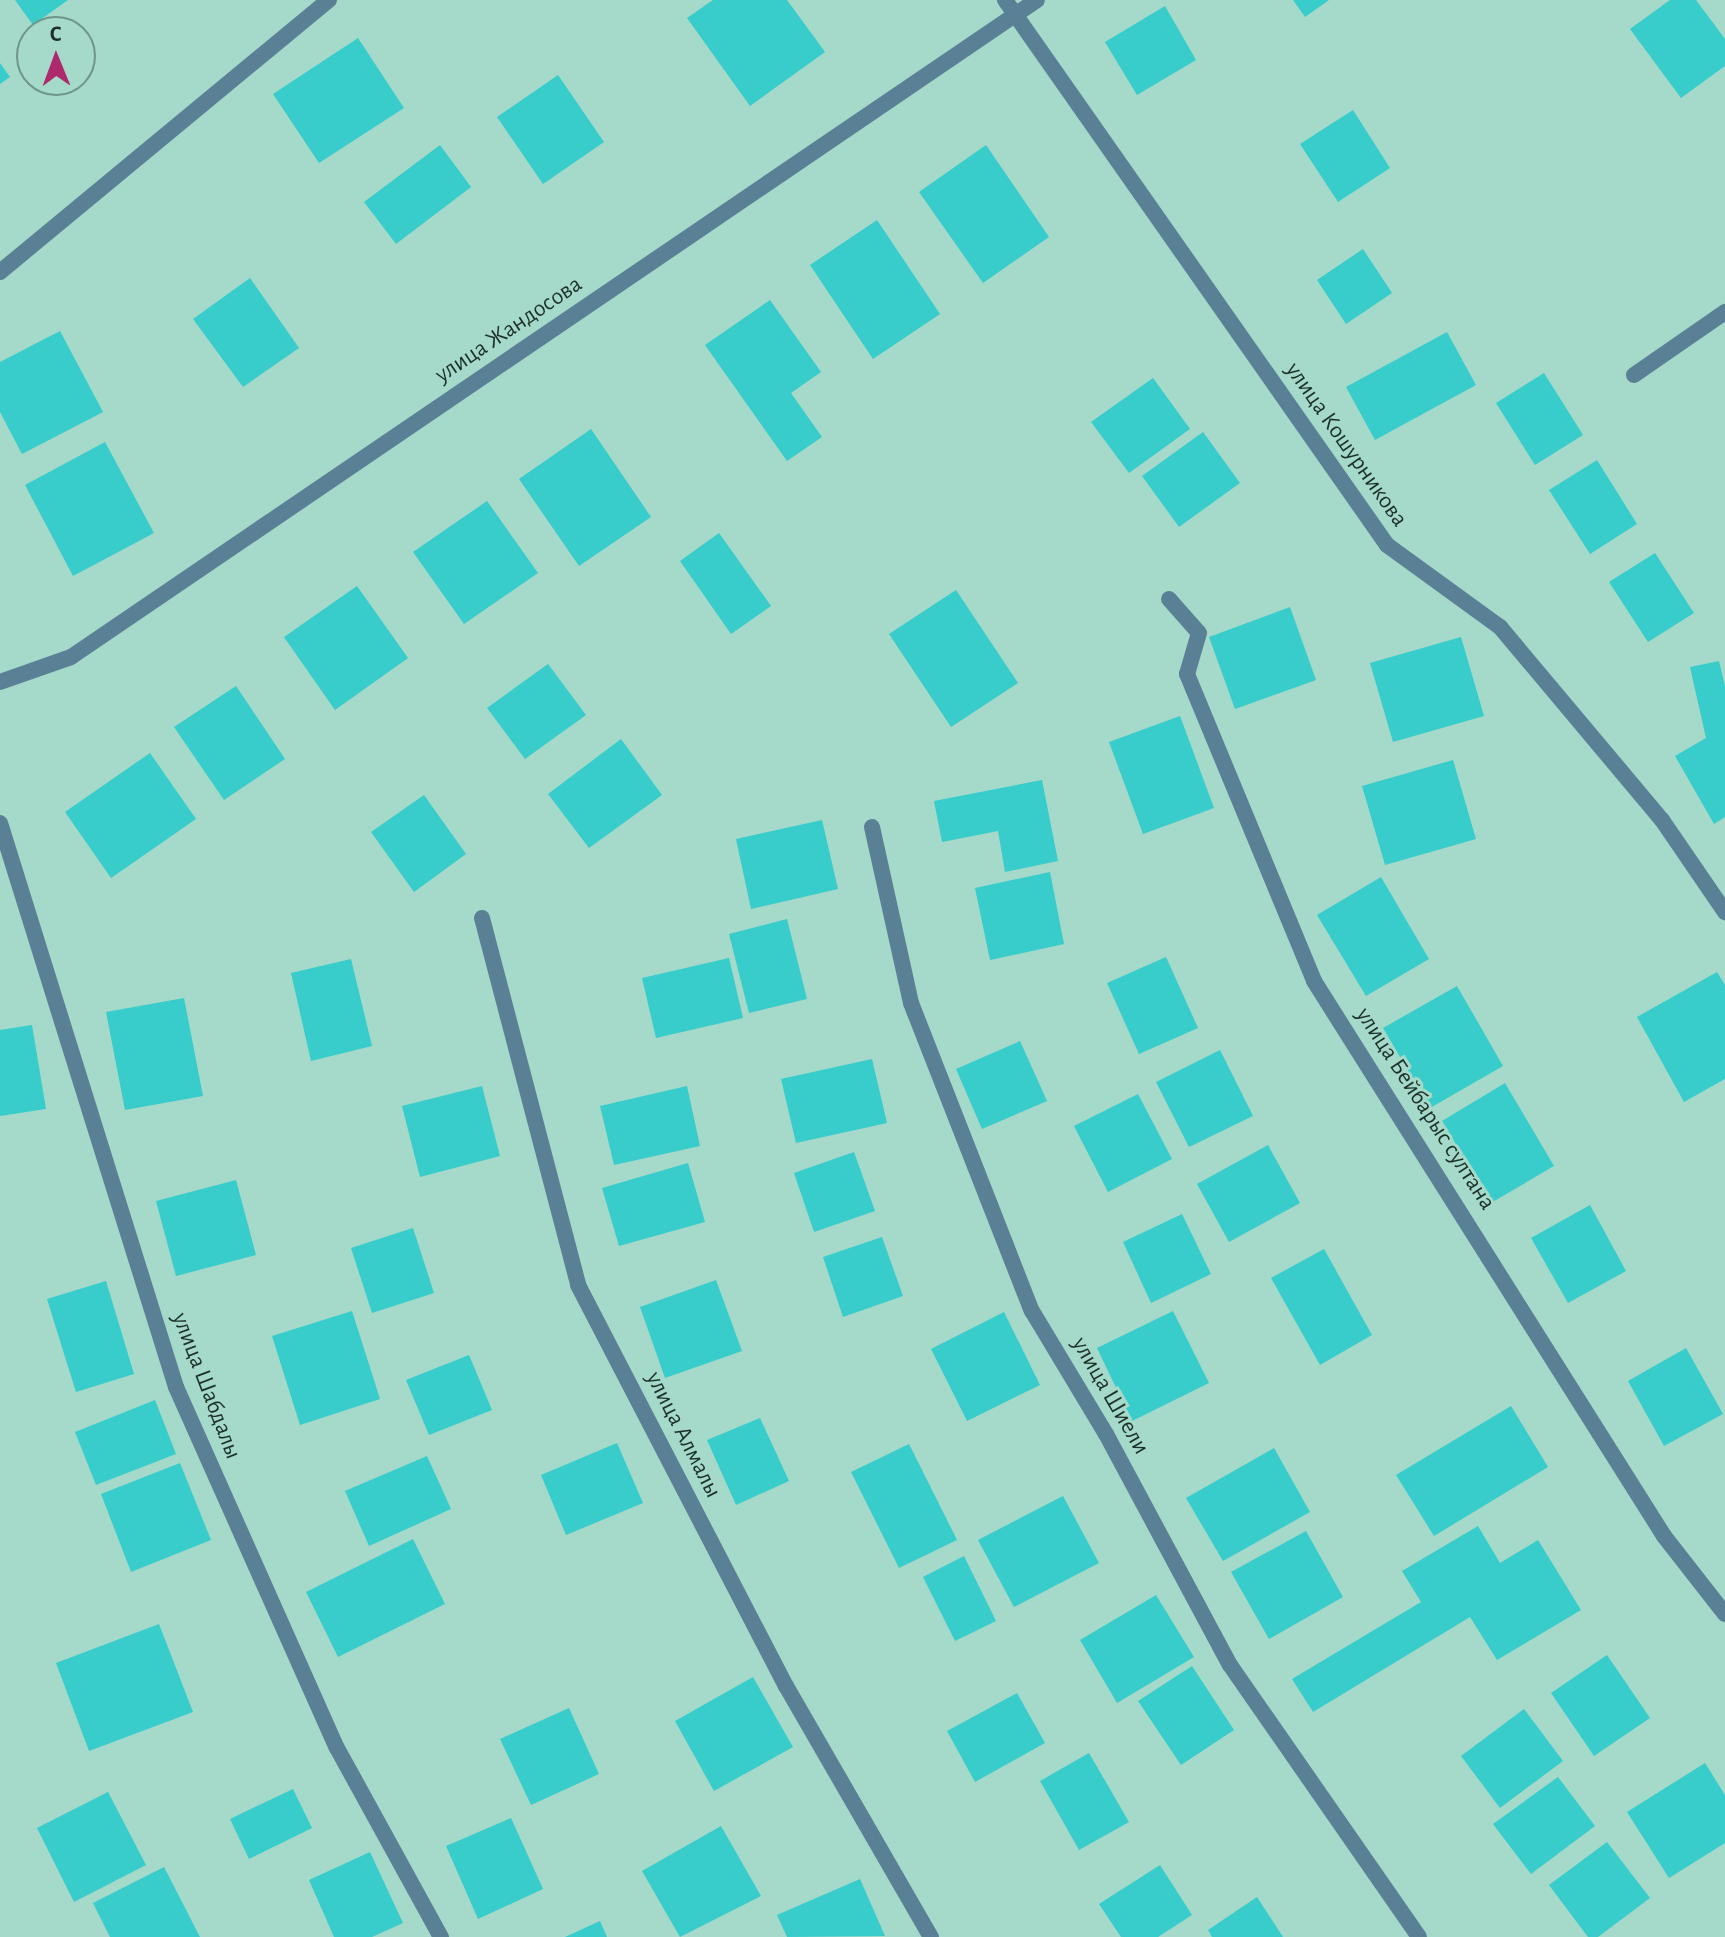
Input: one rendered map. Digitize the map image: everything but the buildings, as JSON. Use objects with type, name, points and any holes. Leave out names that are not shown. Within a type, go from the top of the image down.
[{"type":"street","points":[[0,272],[329,0]]},
{"type":"street","name":"улица Кошурникова","points":[[1005,0],[1387,545],[1500,627],[1662,820],[1725,912]]},
{"type":"street","name":"улица Жандосова","points":[[0,682],[71,657],[1037,0]]},
{"type":"street","points":[[1634,375],[1725,312]]},
{"type":"street","name":"улица Бейбарыс султана","points":[[1169,599],[1199,633],[1187,674],[1314,981],[1664,1536],[1725,1614]]},
{"type":"street","name":"улица Шабдалы","points":[[0,823],[176,1387],[337,1748],[441,1937]]},
{"type":"street","name":"улица Шиели","points":[[872,827],[911,1003],[1032,1311],[1230,1665],[1419,1937]]},
{"type":"street","name":"улица Алмалы","points":[[482,918],[578,1285],[786,1686],[931,1937]]}]
